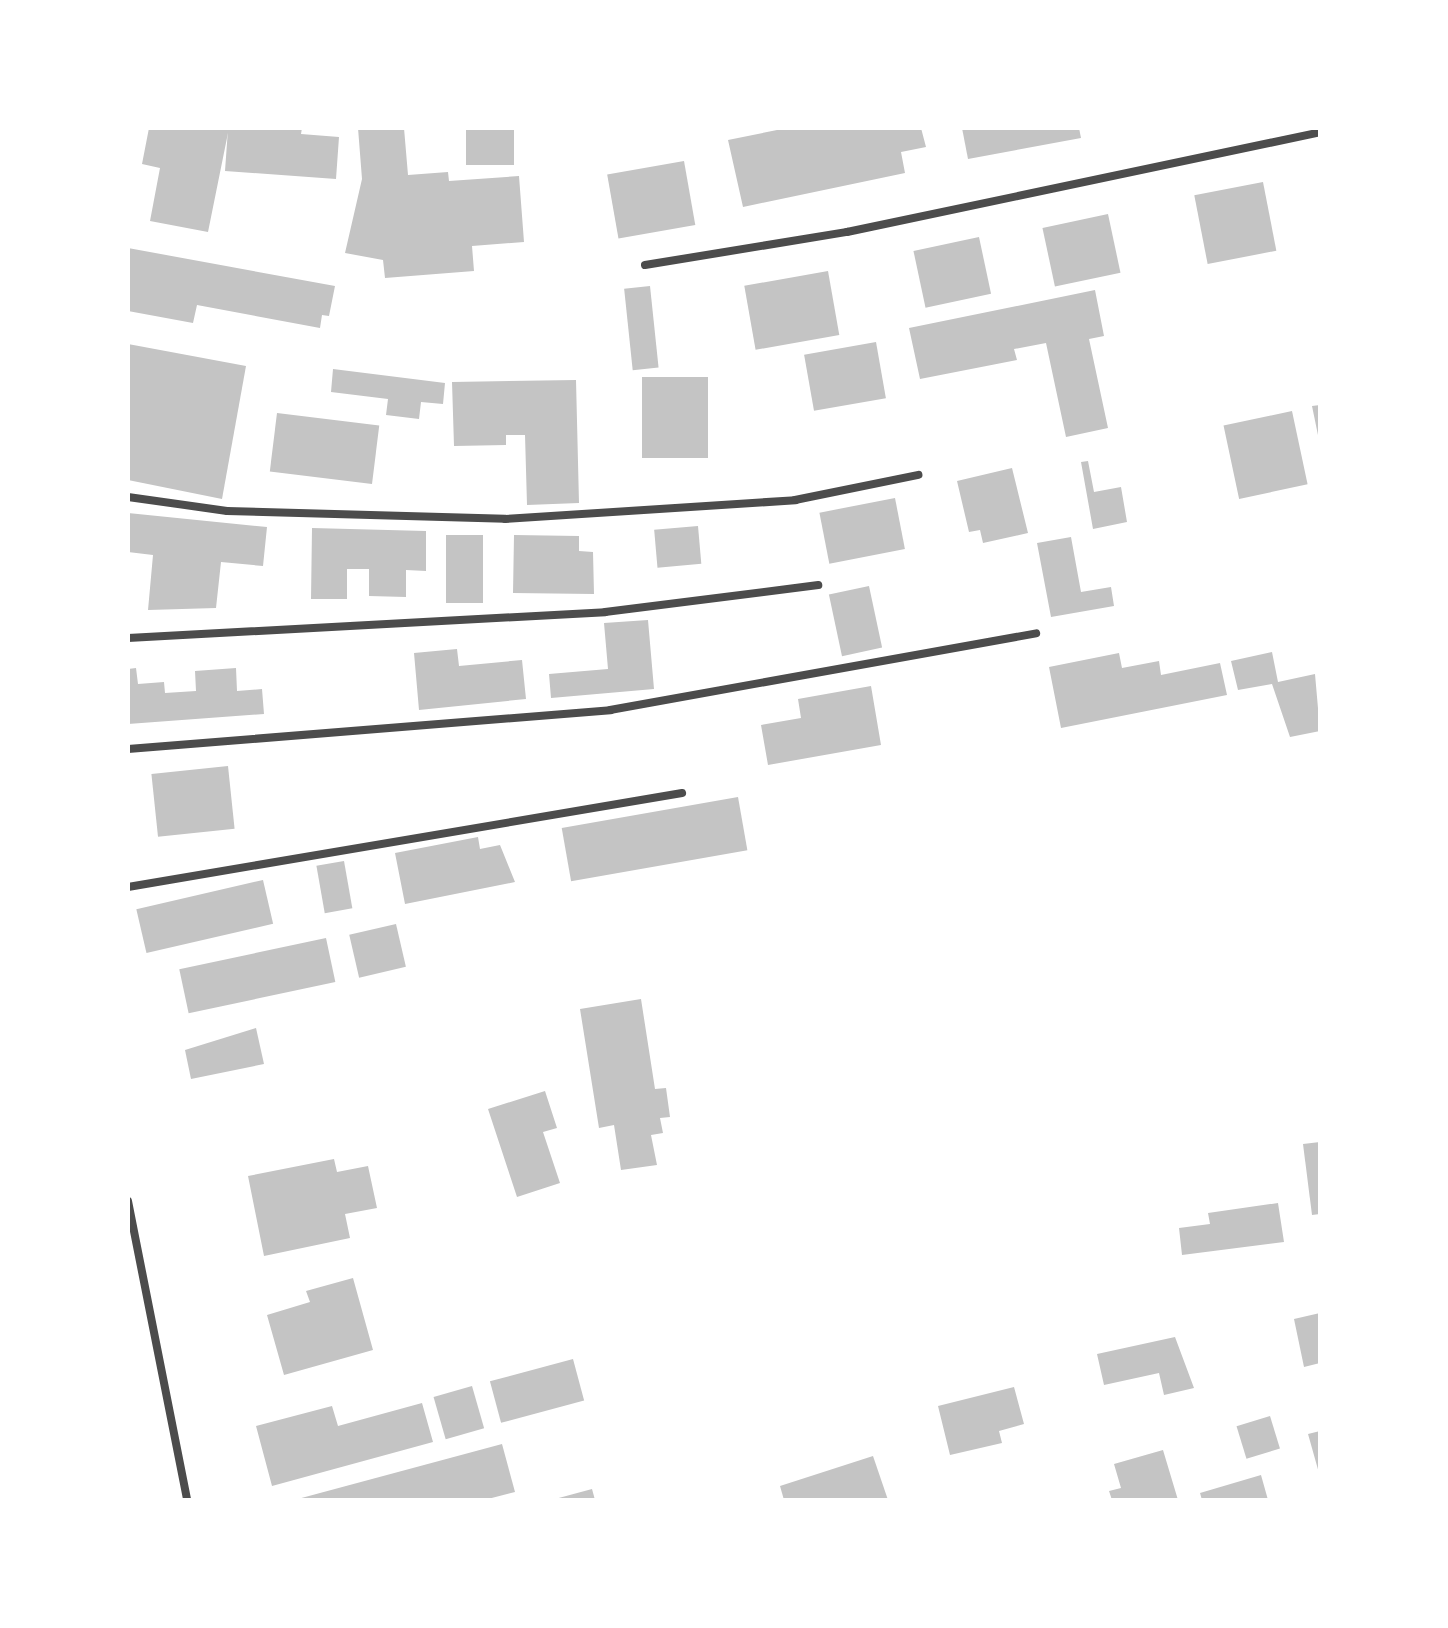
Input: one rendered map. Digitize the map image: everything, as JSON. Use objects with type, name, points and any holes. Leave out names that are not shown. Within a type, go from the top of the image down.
[{"type":"street","points":[[645,265],[847,232],[1320,132]]},
{"type":"street","points":[[128,497],[227,511],[505,519],[722,508],[918,475]]},
{"type":"street","points":[[128,638],[605,612],[818,585]]},
{"type":"street","points":[[128,749],[610,710],[1036,633]]},
{"type":"street","points":[[128,887],[682,793]]},
{"type":"street","points":[[128,1201],[187,1500]]},
{"type":"building","points":[[149,128],[229,128],[208,232],[150,221],[160,168],[142,164]]},
{"type":"building","points":[[302,128],[301,134],[339,137],[336,179],[225,171],[228,129]]},
{"type":"building","points":[[358,128],[404,128],[408,175],[448,172],[449,181],[519,176],[524,242],[472,246],[474,271],[385,278],[383,260],[345,253],[362,179]]},
{"type":"building","points":[[466,128],[514,128],[514,165],[466,165]]},
{"type":"building","points":[[787,128],[921,128],[926,147],[901,152],[905,173],[743,207],[728,140]]},
{"type":"building","points":[[962,128],[1079,128],[1081,138],[968,159]]},
{"type":"building","points":[[684,161],[695,225],[618,239],[607,175]]},
{"type":"building","points":[[1263,182],[1276,251],[1208,264],[1194,195]]},
{"type":"building","points":[[1108,214],[1120,273],[1055,287],[1042,228]]},
{"type":"building","points":[[979,237],[991,294],[926,308],[913,251]]},
{"type":"building","points":[[128,248],[335,286],[329,316],[322,315],[320,328],[197,305],[193,323],[128,311]]},
{"type":"building","points":[[828,271],[839,335],[756,350],[744,286]]},
{"type":"building","points":[[650,286],[659,368],[633,370],[624,289]]},
{"type":"building","points":[[1095,290],[1104,336],[1089,339],[1108,428],[1066,437],[1046,343],[1014,349],[1017,360],[920,379],[909,328]]},
{"type":"building","points":[[876,342],[886,398],[814,411],[804,355]]},
{"type":"building","points":[[128,344],[246,366],[222,499],[128,480]]},
{"type":"building","points":[[333,369],[445,383],[443,404],[421,402],[419,419],[386,415],[388,399],[331,392]]},
{"type":"building","points":[[642,377],[708,377],[708,458],[642,458]]},
{"type":"building","points":[[576,380],[579,503],[527,505],[525,435],[506,435],[506,445],[454,446],[452,382]]},
{"type":"building","points":[[1320,405],[1320,440],[1319,440],[1312,406]]},
{"type":"building","points":[[1292,411],[1308,484],[1239,499],[1224,426]]},
{"type":"building","points":[[277,413],[379,426],[372,484],[270,472]]},
{"type":"building","points":[[1088,461],[1094,492],[1121,487],[1127,522],[1093,529],[1081,462]]},
{"type":"building","points":[[1012,468],[1028,533],[983,543],[980,530],[969,532],[957,481]]},
{"type":"building","points":[[895,498],[905,549],[829,564],[819,513]]},
{"type":"building","points":[[128,513],[267,527],[263,566],[221,562],[216,608],[148,610],[153,555],[128,552]]},
{"type":"building","points":[[698,526],[701,564],[657,568],[654,530]]},
{"type":"building","points":[[312,528],[426,531],[426,571],[406,570],[406,597],[369,596],[369,569],[347,569],[347,599],[311,599]]},
{"type":"building","points":[[446,535],[483,535],[483,603],[446,603]]},
{"type":"building","points":[[514,535],[579,536],[579,551],[593,552],[594,594],[513,593]]},
{"type":"building","points":[[1071,537],[1081,592],[1111,587],[1114,606],[1051,617],[1037,543]]},
{"type":"building","points":[[869,586],[882,648],[842,656],[829,595]]},
{"type":"building","points":[[648,620],[654,689],[551,698],[549,674],[608,669],[604,623]]},
{"type":"building","points":[[457,649],[459,666],[522,660],[526,699],[419,710],[414,653]]},
{"type":"building","points":[[1272,652],[1278,682],[1315,674],[1320,731],[1290,737],[1272,684],[1238,690],[1231,661]]},
{"type":"building","points":[[1119,653],[1122,668],[1159,661],[1161,675],[1220,663],[1227,695],[1061,728],[1049,667]]},
{"type":"building","points":[[136,668],[138,684],[164,682],[165,693],[196,691],[195,671],[236,668],[237,691],[262,689],[264,714],[128,724],[128,669]]},
{"type":"building","points":[[871,686],[881,745],[768,765],[761,725],[801,718],[798,699]]},
{"type":"building","points":[[228,766],[235,829],[158,837],[151,774]]},
{"type":"building","points":[[738,797],[747,850],[571,881],[562,828]]},
{"type":"building","points":[[478,837],[480,849],[500,845],[515,882],[405,904],[395,853]]},
{"type":"building","points":[[344,861],[352,908],[325,913],[316,866]]},
{"type":"building","points":[[263,880],[273,924],[146,953],[136,909]]},
{"type":"building","points":[[396,924],[406,967],[359,978],[349,935]]},
{"type":"building","points":[[326,938],[335,982],[189,1013],[179,969]]},
{"type":"building","points":[[641,999],[655,1089],[666,1088],[670,1117],[660,1118],[663,1133],[651,1135],[657,1165],[621,1170],[614,1125],[599,1128],[580,1009]]},
{"type":"building","points":[[256,1028],[264,1064],[191,1079],[185,1050]]},
{"type":"building","points":[[545,1091],[557,1128],[543,1132],[560,1183],[517,1197],[488,1109]]},
{"type":"building","points":[[1320,1142],[1320,1214],[1312,1215],[1303,1144]]},
{"type":"building","points":[[334,1159],[337,1172],[368,1166],[377,1208],[345,1214],[350,1238],[264,1256],[248,1176]]},
{"type":"building","points":[[1278,1203],[1284,1242],[1182,1255],[1179,1228],[1210,1224],[1208,1213]]},
{"type":"building","points":[[353,1278],[373,1350],[284,1375],[267,1315],[310,1302],[306,1291]]},
{"type":"building","points":[[1320,1313],[1320,1363],[1304,1367],[1294,1319]]},
{"type":"building","points":[[1175,1337],[1194,1388],[1164,1395],[1159,1373],[1104,1385],[1097,1354]]},
{"type":"building","points":[[573,1359],[584,1401],[501,1423],[490,1381]]},
{"type":"building","points":[[472,1386],[484,1428],[446,1439],[434,1397]]},
{"type":"building","points":[[1014,1387],[1024,1424],[999,1431],[1002,1443],[950,1455],[938,1406]]},
{"type":"building","points":[[422,1403],[433,1442],[272,1486],[256,1426],[332,1406],[338,1426]]},
{"type":"building","points":[[1270,1416],[1280,1449],[1246,1459],[1237,1426]]},
{"type":"building","points":[[1320,1431],[1320,1473],[1319,1473],[1308,1434]]},
{"type":"building","points":[[502,1444],[515,1492],[484,1500],[294,1500]]},
{"type":"building","points":[[1163,1450],[1178,1500],[1112,1500],[1109,1491],[1121,1488],[1114,1464]]},
{"type":"building","points":[[873,1456],[888,1500],[784,1500],[780,1486]]},
{"type":"building","points":[[1261,1475],[1268,1500],[1202,1500],[1200,1493]]},
{"type":"building","points":[[592,1489],[595,1500],[555,1500],[555,1499]]}]
